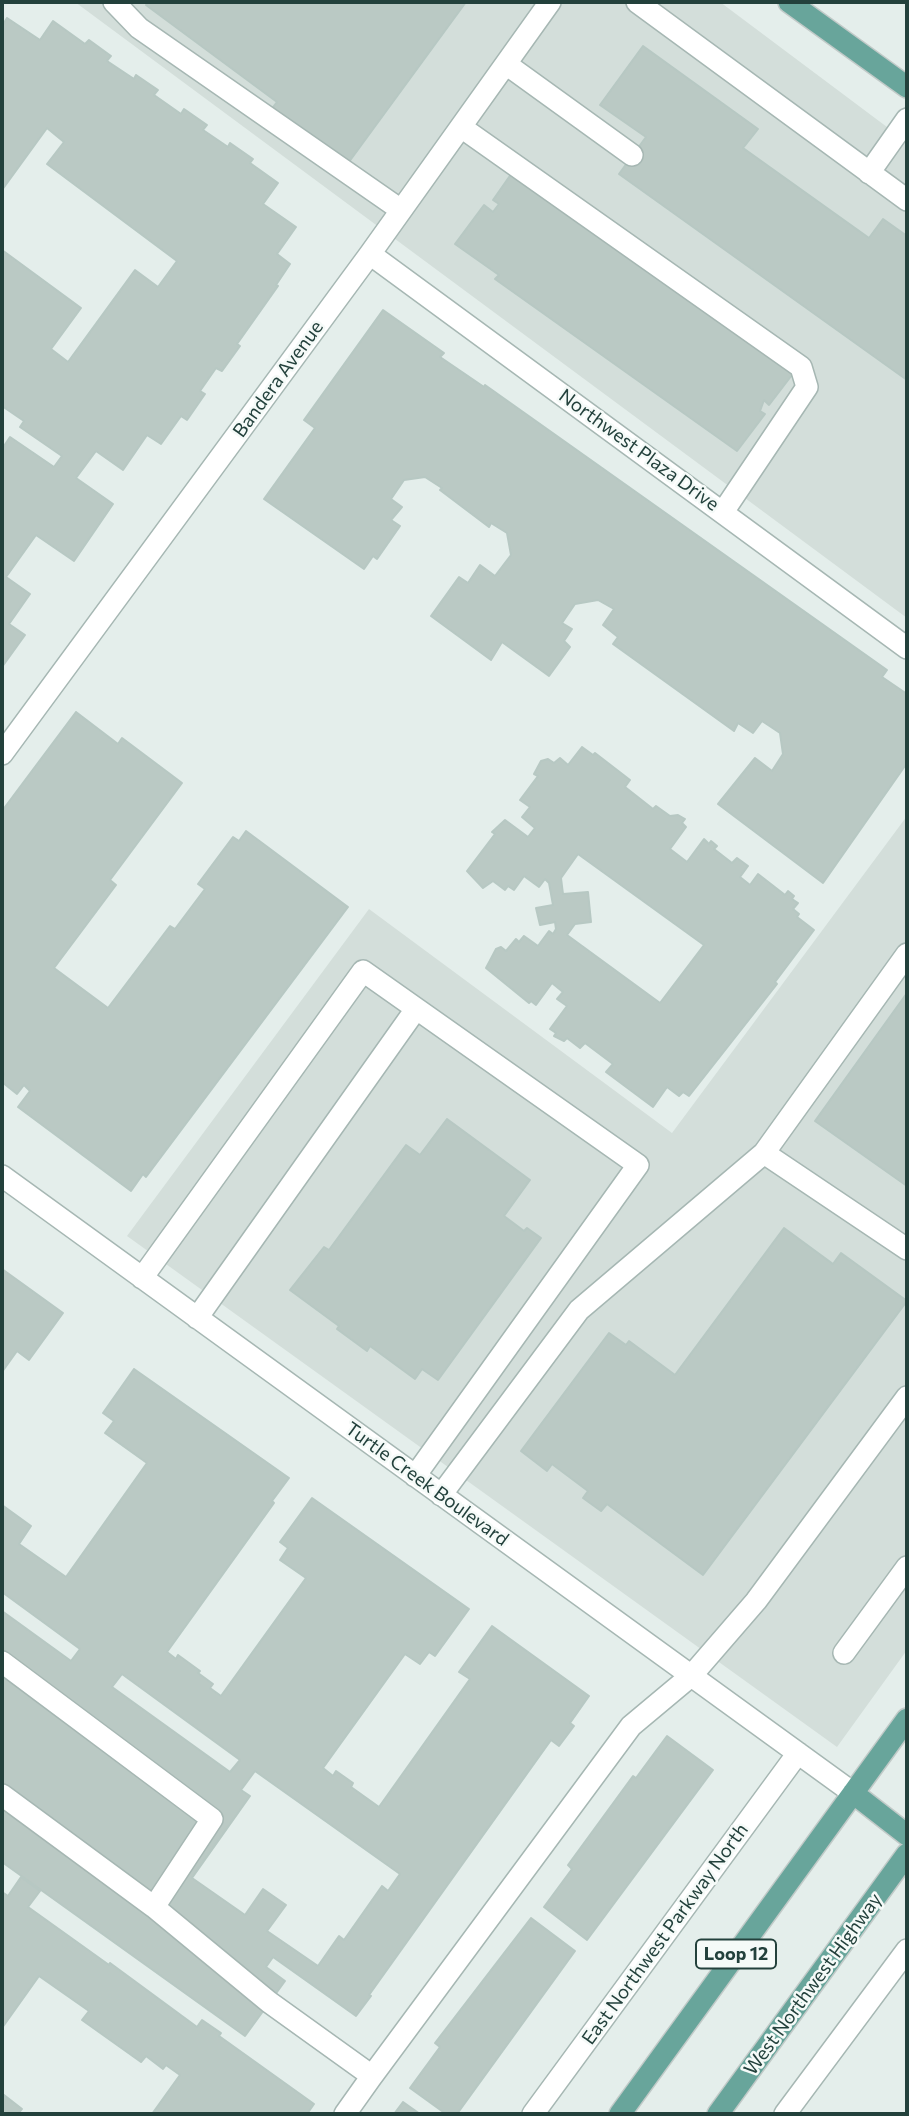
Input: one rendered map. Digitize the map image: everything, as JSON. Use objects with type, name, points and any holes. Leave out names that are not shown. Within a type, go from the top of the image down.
[{"type":"main road","points":[[789,2],[907,86]]},
{"type":"main road","name":"Loop 12","points":[[620,2114],[907,1719]]},
{"type":"main road","points":[[853,1793],[907,1835]]},
{"type":"main road","name":"West Northwest Highway","points":[[718,2114],[907,1854]]},
{"type":"street","points":[[114,2],[139,28],[401,211]]},
{"type":"street","name":"Bandera Avenue","points":[[2,754],[370,254],[550,2]]},
{"type":"street","points":[[637,2],[907,200]]},
{"type":"street","points":[[506,64],[632,155]]},
{"type":"street","points":[[869,173],[907,119]]},
{"type":"street","points":[[461,127],[801,367],[807,387],[723,512]]},
{"type":"street","name":"Northwest Plaza Drive","points":[[370,254],[907,648]]},
{"type":"street","points":[[442,1495],[579,1310],[764,1153],[907,954]]},
{"type":"street","points":[[142,1278],[363,971],[638,1165],[415,1476]]},
{"type":"street","points":[[197,1318],[416,1009]]},
{"type":"street","points":[[764,1153],[907,1249]]},
{"type":"street","name":"Turtle Creek Boulevard","points":[[2,1177],[853,1793]]},
{"type":"street","points":[[345,2114],[631,1726],[692,1675],[756,1601],[907,1397]]},
{"type":"street","points":[[844,1653],[907,1567]]},
{"type":"street","points":[[2,1662],[212,1819],[154,1907]]},
{"type":"street","name":"East Northwest Parkway North","points":[[533,2114],[798,1753]]},
{"type":"street","points":[[2,1795],[154,1907],[269,2002],[372,2076]]},
{"type":"street","points":[[785,2114],[907,1950]]},
{"type":"shaded area","points":[[75,2],[720,2],[907,142],[907,618]]},
{"type":"shaded area","points":[[907,816],[907,1650],[837,1747],[127,1236],[369,909],[672,1133]]},
{"type":"building","points":[[148,2],[466,2],[346,166],[270,111],[277,102],[146,5]]},
{"type":"building","points":[[7,18],[40,40],[53,21],[85,44],[89,40],[111,56],[107,61],[134,79],[136,75],[158,90],[154,95],[181,114],[184,109],[207,125],[203,130],[228,147],[230,143],[253,159],[250,163],[278,183],[263,204],[296,227],[277,254],[290,264],[276,285],[278,286],[237,344],[240,346],[222,371],[216,368],[200,391],[205,394],[187,420],[181,416],[161,444],[147,435],[123,470],[96,451],[76,478],[113,504],[74,561],[36,535],[6,577],[30,594],[9,624],[25,635],[2,667],[2,449],[10,437],[54,467],[62,456],[20,427],[24,421],[2,406],[2,250],[81,308],[51,349],[68,362],[135,270],[158,287],[177,261],[47,164],[64,142],[47,128],[2,190],[2,26]]},
{"type":"building","points":[[643,46],[758,129],[743,148],[869,238],[883,219],[907,236],[907,380],[619,174],[646,137],[600,105]]},
{"type":"building","points":[[514,170],[795,371],[769,405],[764,400],[760,411],[765,414],[737,451],[495,279],[499,275],[455,244],[484,205],[493,212],[499,204],[493,200]]},
{"type":"building","points":[[383,310],[444,353],[440,357],[484,387],[485,385],[887,670],[882,677],[907,694],[907,763],[823,883],[718,804],[755,758],[772,771],[783,754],[780,733],[762,721],[753,733],[738,723],[734,731],[613,644],[618,637],[603,625],[614,609],[598,600],[575,604],[562,623],[572,629],[564,641],[570,647],[549,676],[502,642],[491,660],[431,616],[459,577],[468,583],[480,565],[495,576],[511,555],[507,533],[491,523],[489,527],[440,490],[442,488],[425,477],[404,480],[391,499],[402,507],[391,520],[400,526],[377,559],[373,556],[364,569],[264,499],[315,428],[304,420]]},
{"type":"building","points":[[76,712],[118,744],[122,738],[182,783],[110,880],[116,885],[54,968],[108,1008],[170,926],[175,929],[205,889],[198,884],[233,837],[239,841],[246,831],[348,907],[146,1177],[143,1174],[131,1191],[18,1107],[30,1091],[24,1085],[17,1094],[2,1082],[2,811]]},
{"type":"building","points":[[582,747],[593,755],[595,753],[630,780],[625,787],[653,809],[656,806],[670,816],[678,815],[685,819],[682,823],[686,827],[670,849],[687,862],[704,839],[709,844],[711,841],[717,846],[714,849],[732,863],[737,858],[748,866],[740,877],[750,885],[758,874],[785,895],[788,891],[794,896],[792,899],[798,903],[793,909],[799,914],[797,917],[814,930],[775,982],[777,984],[689,1096],[683,1092],[679,1096],[667,1087],[653,1107],[606,1072],[613,1064],[585,1043],[580,1048],[567,1038],[564,1041],[554,1036],[556,1033],[550,1029],[567,1006],[557,999],[563,992],[552,983],[536,1005],[531,1001],[529,1003],[486,968],[496,949],[501,947],[506,951],[516,939],[519,942],[524,936],[538,946],[549,931],[553,934],[556,929],[555,922],[540,925],[536,908],[553,905],[549,883],[545,879],[539,887],[524,876],[514,890],[508,886],[505,890],[493,881],[483,888],[467,871],[495,834],[492,832],[505,820],[528,837],[535,828],[522,817],[530,807],[520,800],[538,776],[534,774],[541,761],[548,759],[554,763],[560,758],[568,765]],"holes":[[[578,854],[704,945],[660,1003],[567,935],[575,924],[591,922],[588,892],[563,894],[561,878]]]},
{"type":"building","points":[[907,993],[907,1186],[815,1121]]},
{"type":"building","points":[[447,1119],[530,1180],[504,1216],[524,1231],[527,1228],[541,1238],[438,1380],[422,1369],[415,1379],[370,1346],[367,1351],[337,1329],[339,1326],[290,1290],[324,1247],[329,1250],[406,1145],[420,1155]]},
{"type":"building","points":[[784,1228],[833,1264],[841,1253],[907,1301],[703,1575],[607,1504],[601,1511],[583,1498],[588,1491],[552,1464],[547,1471],[521,1451],[609,1333],[626,1345],[629,1341],[675,1375]]},
{"type":"building","points":[[2,1269],[63,1313],[29,1360],[17,1351],[2,1372]]},
{"type":"building","points":[[134,1369],[289,1478],[167,1652],[176,1659],[178,1655],[200,1671],[198,1673],[213,1684],[210,1688],[221,1696],[306,1578],[280,1560],[288,1548],[280,1542],[312,1498],[469,1609],[435,1656],[429,1652],[420,1664],[405,1654],[323,1768],[333,1776],[336,1771],[353,1783],[351,1787],[379,1807],[470,1679],[459,1672],[492,1626],[589,1696],[570,1723],[574,1726],[559,1746],[551,1740],[356,2016],[273,1957],[266,1967],[285,1981],[245,2036],[2,1862],[2,1611],[71,1661],[80,1649],[2,1592],[2,1505],[31,1526],[19,1544],[66,1577],[147,1463],[105,1433],[114,1421],[103,1413]],"holes":[[[122,1674],[240,1760],[230,1772],[112,1687]],[[255,1771],[400,1874],[388,1891],[382,1886],[344,1940],[339,1936],[318,1966],[267,1931],[286,1905],[263,1889],[245,1915],[192,1878],[250,1796],[241,1790]]]},
{"type":"building","points":[[667,1736],[713,1770],[587,1940],[544,1907],[572,1869],[568,1865],[633,1776],[636,1778]]},
{"type":"building","points":[[21,1877],[40,1891],[28,1907],[197,2027],[202,2020],[221,2033],[219,2036],[314,2104],[307,2114],[152,2114],[180,2075],[166,2065],[163,2069],[146,2056],[141,2062],[82,2020],[89,2011],[39,1976],[2,2028],[2,1892],[8,1896]]},
{"type":"building","points":[[531,1918],[575,1951],[457,2114],[446,2114],[410,2088],[440,2047],[435,2043]]},
{"type":"building","points":[[4,2095],[22,2109],[18,2114],[2,2114]]},
{"type":"building","points":[[403,2102],[420,2114],[394,2114]]}]
